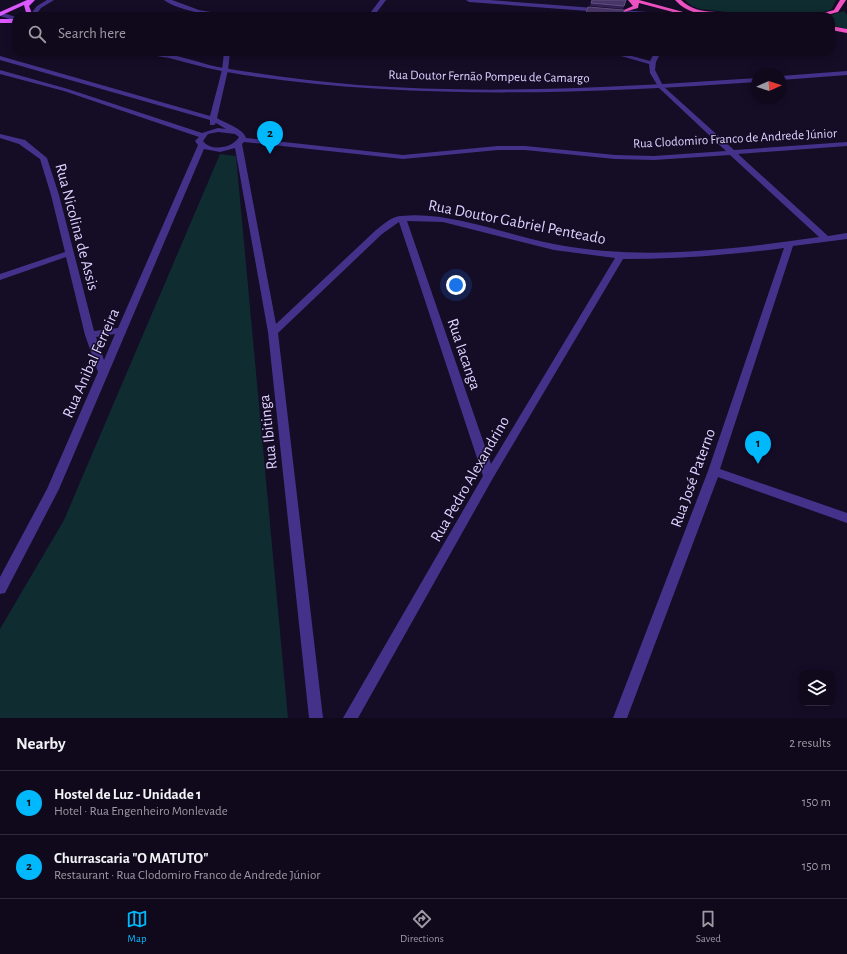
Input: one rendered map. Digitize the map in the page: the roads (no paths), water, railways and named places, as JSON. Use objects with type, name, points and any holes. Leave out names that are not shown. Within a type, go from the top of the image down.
[{"type":"highway","points":[[626,11],[636,7],[636,4],[632,0]]},
{"type":"highway","points":[[632,0],[679,12]]},
{"type":"highway","points":[[678,0],[685,6],[706,12]]},
{"type":"highway","points":[[843,0],[847,8]]},
{"type":"highway","points":[[832,12],[836,11],[843,0]]},
{"type":"highway","points":[[835,28],[847,30]]},
{"type":"main road","points":[[0,14],[32,0]]},
{"type":"main road","points":[[29,12],[26,6],[32,0]]},
{"type":"main road","points":[[0,21],[12,20]]},
{"type":"street","points":[[35,12],[39,7],[51,0]]},
{"type":"street","points":[[167,0],[205,12]]},
{"type":"street","points":[[374,12],[383,0]]},
{"type":"street","points":[[469,0],[638,12]]},
{"type":"street","points":[[0,14],[12,18]]},
{"type":"street","name":"Rua Doutor Fernão Pompeu de Camargo","points":[[168,56],[225,70],[320,82],[424,90],[519,92],[661,87],[751,80]]},
{"type":"street","points":[[211,132],[225,70],[227,56]]},
{"type":"street","points":[[625,56],[651,63]]},
{"type":"street","points":[[655,56],[651,63],[652,73],[661,87],[826,239]]},
{"type":"street","points":[[0,58],[213,119],[237,132],[243,137],[240,142],[219,149],[202,145]]},
{"type":"street","points":[[0,72],[66,90],[203,136],[211,132],[224,130],[237,132]]},
{"type":"street","points":[[787,78],[847,73]]},
{"type":"street","name":"Rua Nicolina de Assis","points":[[0,136],[22,142],[43,158],[55,195],[90,335],[104,374]]},
{"type":"street","name":"Rua Anibal Ferreira","points":[[0,589],[54,489],[202,145],[199,141],[203,136]]},
{"type":"street","name":"Rua Clodomiro Franco de Andrede Júnior","points":[[240,142],[403,157],[498,148],[525,148],[634,158],[733,153],[847,144]]},
{"type":"street","name":"Rua Ibitinga","points":[[240,142],[273,332],[316,718]]},
{"type":"street","points":[[273,332],[379,232],[392,222],[402,218]]},
{"type":"street","name":"Rua Doutor Gabriel Penteado","points":[[402,218],[443,220],[554,247],[620,256],[704,254],[788,246],[847,236]]},
{"type":"street","name":"Rua Iacanga","points":[[402,218],[489,476]]},
{"type":"street","name":"Rua José Paterno","points":[[620,718],[714,471],[788,246]]},
{"type":"street","points":[[0,277],[69,253]]},
{"type":"street","name":"Rua Pedro Alexandrino","points":[[350,718],[489,476],[620,256]]},
{"type":"street","points":[[90,335],[123,330]]},
{"type":"street","points":[[714,471],[847,518]]},
{"type":"place","name":"Churrascaria \"O MATUTO\"","points":[[270,154]]},
{"type":"place","name":"Hostel de Luz - Unidade 1","points":[[758,464]]}]
